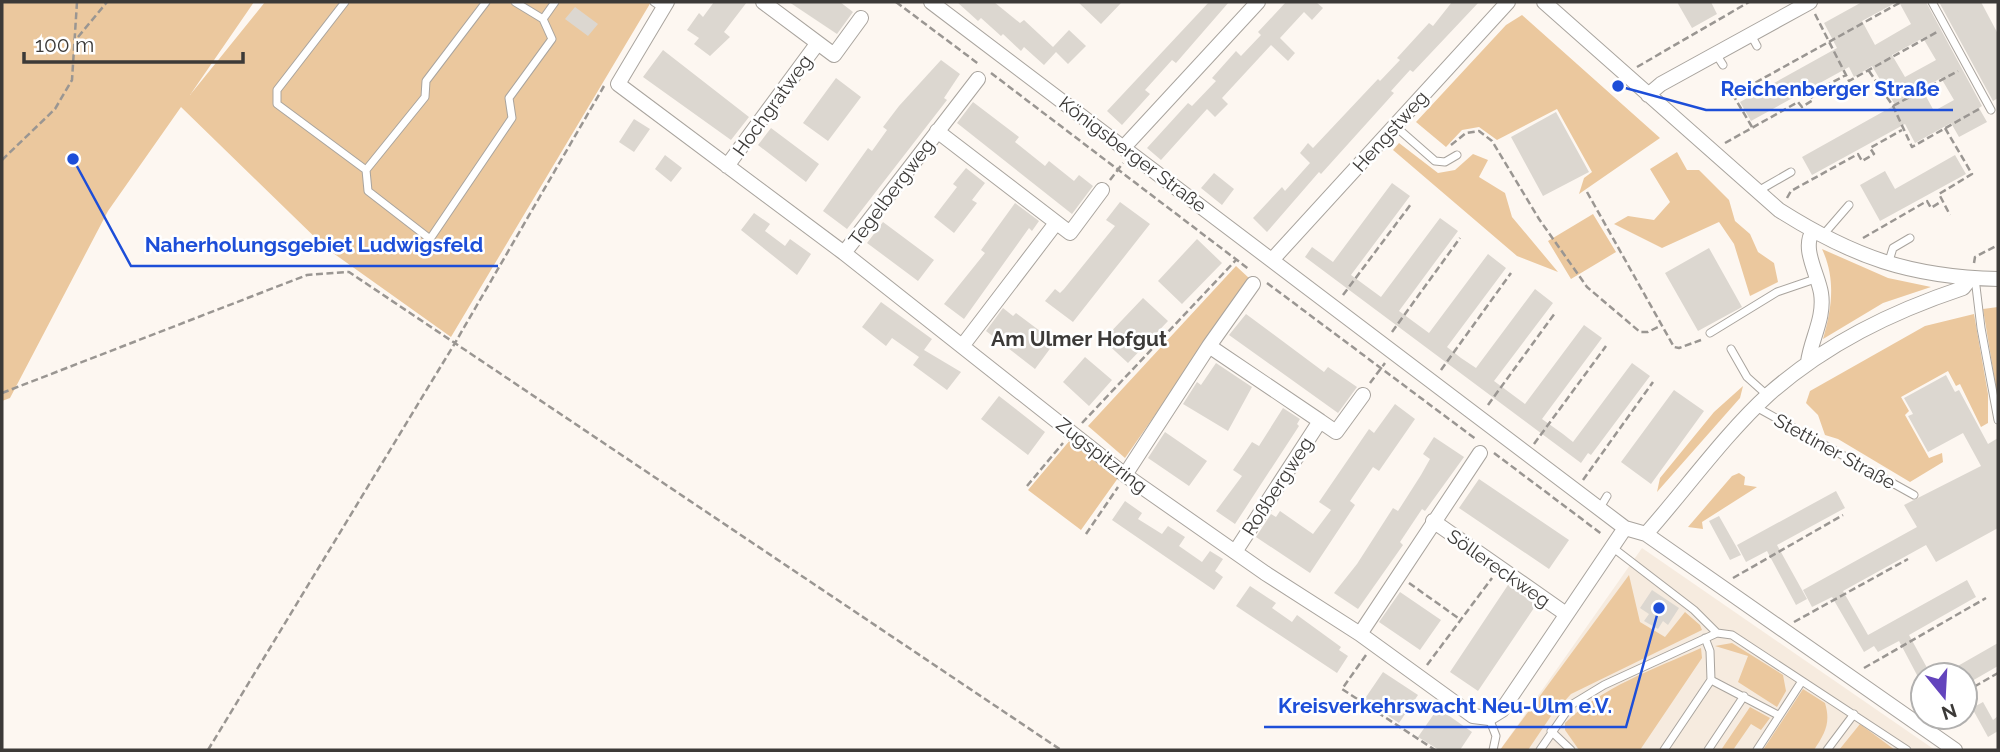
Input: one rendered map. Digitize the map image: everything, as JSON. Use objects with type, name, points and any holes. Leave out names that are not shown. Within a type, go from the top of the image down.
[{"type":"street","name":"Hochgratweg","points":[[763,2],[834,55],[861,18]]},
{"type":"street","name":"Königsberger Straße","points":[[931,2],[1577,489],[1604,501],[1625,527],[1646,534],[1718,587],[1955,750]]},
{"type":"street","points":[[1128,149],[1258,2]]},
{"type":"street","name":"Hengstweg","points":[[1272,260],[1508,2]]},
{"type":"street","points":[[1544,2],[1779,209],[1818,234],[1888,264],[1973,278],[1998,279]]},
{"type":"street","points":[[1648,95],[1661,84],[1720,59],[1789,20],[1809,2]]},
{"type":"street","points":[[611,84],[661,4]]},
{"type":"street","name":"Hochgratweg","points":[[727,166],[817,44]]},
{"type":"street","name":"Tegelbergweg","points":[[844,253],[978,79]]},
{"type":"street","name":"Zugspitzring","points":[[611,84],[844,253],[1125,475],[1235,552],[1360,634],[1473,716],[1489,718]]},
{"type":"street","name":"Tegelbergweg","points":[[937,131],[1056,222]]},
{"type":"street","points":[[963,345],[1056,222],[1070,233],[1102,190]]},
{"type":"street","points":[[1808,362],[1821,317],[1818,278],[1807,244],[1818,234]]},
{"type":"street","name":"Stettiner Straße","points":[[1646,534],[1756,407],[1808,362],[1889,316],[1964,288],[1973,278]]},
{"type":"street","points":[[1125,475],[1253,284]]},
{"type":"street","name":"Roßbergweg","points":[[1209,346],[1336,432],[1363,395]]},
{"type":"street","name":"Roßbergweg","points":[[1235,552],[1320,421]]},
{"type":"street","name":"Söllereckweg","points":[[1360,634],[1480,453]]},
{"type":"street","name":"Söllereckweg","points":[[1433,521],[1566,614]]},
{"type":"street","points":[[1489,718],[1502,710],[1625,527]]},
{"type":"lane","points":[[345,2],[277,90],[277,104],[366,170]]},
{"type":"lane","points":[[486,2],[426,81],[425,97],[366,170],[368,191],[430,239],[512,118],[509,98],[552,39],[543,19],[515,2]]},
{"type":"lane","points":[[543,19],[555,2]]},
{"type":"lane","points":[[1932,2],[1990,107]]},
{"type":"lane","points":[[1395,126],[1434,161],[1445,162],[1457,155]]},
{"type":"lane","points":[[1758,191],[1791,172]]},
{"type":"lane","points":[[1818,234],[1849,205]]},
{"type":"lane","points":[[1888,264],[1893,248],[1910,238]]},
{"type":"lane","points":[[1710,333],[1777,292],[1818,278]]},
{"type":"lane","points":[[1973,278],[1998,420]]},
{"type":"lane","points":[[1731,349],[1747,377],[1768,396]]},
{"type":"lane","name":"Stettiner Straße","points":[[1756,407],[1914,495]]},
{"type":"lane","points":[[1804,448],[1810,438]]},
{"type":"lane","points":[[1612,546],[1694,610],[1717,633]]},
{"type":"lane","points":[[1539,750],[1572,705],[1604,685],[1717,633],[1732,635],[1907,750]]},
{"type":"lane","points":[[1664,750],[1711,680],[1710,651],[1705,638]]},
{"type":"lane","points":[[1711,680],[1778,715]]},
{"type":"lane","points":[[1757,750],[1802,681]]},
{"type":"lane","points":[[1708,750],[1744,696]]},
{"type":"lane","points":[[1828,750],[1854,714]]},
{"type":"lane","points":[[1489,718],[1496,736],[1493,750]]},
{"type":"lane","points":[[1551,731],[1571,750]]},
{"type":"path","points":[[2,160],[55,109],[72,80],[77,39],[77,2]]},
{"type":"path","points":[[77,39],[107,2]]},
{"type":"path","points":[[1628,76],[1642,62],[1748,2]]},
{"type":"path","points":[[1809,2],[1849,81],[1946,27]]},
{"type":"path","points":[[1752,127],[1733,95],[1902,2]]},
{"type":"path","points":[[1893,106],[1967,65]]},
{"type":"path","points":[[1869,71],[1893,106],[1912,147],[1990,107]]},
{"type":"path","points":[[1715,153],[1728,139],[1763,123],[1798,102],[1802,107],[1813,100],[1810,94],[1846,75]]},
{"type":"path","points":[[208,750],[611,84]]},
{"type":"path","points":[[1945,128],[1972,174],[1939,194],[1950,215]]},
{"type":"path","points":[[1779,209],[1791,191],[1858,154],[1862,161],[1874,154],[1870,148],[1902,130]]},
{"type":"path","points":[[1448,149],[1466,132],[1485,134],[1587,287],[1640,332],[1648,332],[1662,325]]},
{"type":"path","points":[[1102,190],[1128,149]]},
{"type":"path","points":[[1828,171],[1832,177]]},
{"type":"path","points":[[1587,192],[1674,347],[1698,341],[1710,333]]},
{"type":"path","points":[[1847,247],[1927,201],[1931,208],[1942,201]]},
{"type":"path","points":[[1335,306],[1411,204]]},
{"type":"path","points":[[1363,395],[1389,348],[1460,238]]},
{"type":"path","points":[[1973,278],[1975,257],[1998,245]]},
{"type":"path","points":[[1027,486],[1073,432],[1236,260]]},
{"type":"path","points":[[2,393],[307,275],[349,272],[1061,750]]},
{"type":"path","points":[[1433,381],[1511,273]]},
{"type":"path","points":[[1480,416],[1555,313]]},
{"type":"path","points":[[1698,341],[1704,348]]},
{"type":"path","points":[[1528,452],[1606,346]]},
{"type":"path","points":[[1577,489],[1653,382]]},
{"type":"path","points":[[1086,534],[1125,475]]},
{"type":"path","points":[[1718,587],[1843,515]]},
{"type":"path","points":[[1782,629],[1908,559]]},
{"type":"path","points":[[1419,677],[1499,568]]},
{"type":"path","points":[[1398,575],[1461,620]]},
{"type":"path","points":[[1849,676],[1986,598]]},
{"type":"path","points":[[1374,644],[1342,689],[1435,750]]},
{"type":"path","points":[[1979,684],[1998,673]]},
{"type":"shaded area","points":[[2,2],[254,2],[190,95],[265,2],[651,2],[451,337],[326,248],[181,107],[108,211],[10,398],[2,401]]},
{"type":"shaded area","points":[[1522,15],[1660,138],[1579,194],[1584,178],[1592,172],[1557,109],[1497,140],[1479,127],[1462,130],[1446,147],[1416,122],[1506,25]]},
{"type":"shaded area","points":[[1399,143],[1438,173],[1455,170],[1473,154],[1488,160],[1479,177],[1505,193],[1512,217],[1558,272],[1517,256],[1393,150]]},
{"type":"shaded area","points":[[1677,152],[1687,170],[1699,170],[1729,200],[1735,221],[1750,234],[1758,252],[1774,263],[1778,282],[1750,296],[1734,244],[1719,222],[1662,248],[1614,224],[1628,216],[1654,220],[1670,202],[1650,169]]},
{"type":"shaded area","points":[[1593,214],[1616,252],[1571,279],[1548,241]]},
{"type":"shaded area","points":[[1822,249],[1888,278],[1931,287],[1883,303],[1823,339],[1829,316],[1831,282]]},
{"type":"shaded area","points":[[1236,266],[1250,279],[1125,458],[1088,426]]},
{"type":"shaded area","points":[[1998,307],[1998,400],[1983,309]]},
{"type":"shaded area","points":[[1974,314],[1988,394],[1988,423],[1981,427],[1960,384],[1956,386],[1948,371],[1901,397],[1909,411],[1905,415],[1929,458],[1942,453],[1943,462],[1910,482],[1838,439],[1825,435],[1818,415],[1806,403],[1810,391],[1925,326]]},
{"type":"shaded area","points":[[1743,386],[1740,398],[1657,492],[1660,478],[1714,412]]},
{"type":"shaded area","points":[[1071,439],[1118,478],[1081,530],[1028,490]]},
{"type":"shaded area","points":[[1739,473],[1745,477],[1744,485],[1757,487],[1702,522],[1703,529],[1688,527],[1732,476]]},
{"type":"shaded area","points":[[1642,548],[1935,750],[1500,750]]},
{"type":"shaded area","points":[[1629,575],[1640,622],[1665,637],[1685,612],[1702,630],[1571,694],[1551,716],[1528,750],[1500,750]]},
{"type":"shaded area","points":[[1732,643],[1783,675],[1786,691],[1777,707],[1738,682],[1748,656],[1715,646]]},
{"type":"shaded area","points":[[1701,648],[1702,658],[1640,750],[1579,750],[1565,730],[1565,723],[1580,710],[1629,680]]},
{"type":"shaded area","points":[[1803,689],[1825,703],[1827,710],[1826,728],[1814,750],[1763,750]]},
{"type":"shaded area","points":[[1750,707],[1770,718],[1761,730],[1751,724],[1733,750],[1721,750]]},
{"type":"shaded area","points":[[1860,724],[1895,750],[1839,750]]},
{"type":"building","points":[[714,2],[747,2],[724,32],[730,37],[710,56],[694,44],[699,38],[687,30],[699,13],[703,17]]},
{"type":"building","points":[[789,2],[840,2],[853,12],[837,34]]},
{"type":"building","points":[[957,2],[994,2],[1020,23],[1024,20],[1053,47],[1069,30],[1086,46],[1068,64],[1056,52],[1044,65],[1024,47],[1021,51],[981,18],[978,21]]},
{"type":"building","points":[[1078,2],[1122,2],[1101,24]]},
{"type":"building","points":[[1209,2],[1229,2],[1176,63],[1172,60],[1145,90],[1150,94],[1122,125],[1107,111]]},
{"type":"building","points":[[1286,2],[1316,2],[1323,8],[1312,20],[1304,12],[1280,38],[1295,53],[1288,61],[1271,45],[1222,98],[1228,104],[1215,117],[1207,109],[1161,160],[1147,148],[1188,103],[1192,106],[1216,81],[1212,78],[1236,51],[1241,56],[1261,35],[1258,32]]},
{"type":"building","points":[[1452,2],[1479,2],[1413,72],[1410,70],[1391,91],[1394,93],[1267,232],[1253,218],[1282,187],[1285,191],[1310,163],[1300,153],[1308,143],[1313,148],[1378,79],[1380,81],[1400,60],[1397,58],[1429,23],[1433,26]]},
{"type":"building","points":[[1677,2],[1711,2],[1717,14],[1692,28]]},
{"type":"building","points":[[1862,2],[1897,2],[1862,21],[1875,45],[1911,24],[1899,2],[1926,2],[1982,106],[1979,108],[1987,122],[1959,137],[1951,123],[1915,143],[1905,124],[1812,175],[1802,157],[1895,105],[1872,66],[1854,77],[1849,67],[1751,121],[1740,102],[1837,48],[1824,23]],"holes":[[[1923,38],[1936,60],[1905,77],[1892,55]],[[1941,78],[1954,100],[1934,111],[1922,89]]]},
{"type":"building","points":[[1939,2],[1981,2],[1998,34],[1998,98],[1993,101]]},
{"type":"building","points":[[575,7],[598,24],[588,36],[565,19]]},
{"type":"building","points":[[663,50],[749,117],[731,140],[643,77]]},
{"type":"building","points":[[941,60],[960,74],[944,98],[947,100],[847,229],[823,211],[868,148],[872,151],[887,130],[883,127],[899,106]]},
{"type":"building","points":[[836,78],[861,97],[828,141],[803,123]]},
{"type":"building","points":[[973,102],[1019,137],[1015,142],[1045,166],[1049,161],[1074,181],[1079,175],[1093,186],[1072,214],[957,123]]},
{"type":"building","points":[[1556,112],[1589,172],[1543,196],[1511,137]]},
{"type":"building","points":[[634,119],[650,129],[634,152],[619,142]]},
{"type":"building","points":[[771,128],[819,164],[806,182],[758,145]]},
{"type":"building","points":[[665,155],[682,168],[671,182],[655,169]]},
{"type":"building","points":[[1955,155],[1966,174],[1880,221],[1860,185],[1885,171],[1895,189]]},
{"type":"building","points":[[966,168],[985,183],[972,200],[977,203],[954,233],[934,217],[957,187],[953,184]]},
{"type":"building","points":[[1214,173],[1234,189],[1222,205],[1201,188]]},
{"type":"building","points":[[1392,183],[1410,196],[1351,275],[1381,297],[1440,218],[1458,231],[1399,311],[1429,333],[1488,254],[1506,268],[1447,347],[1461,358],[1476,368],[1535,289],[1553,303],[1494,381],[1525,404],[1584,325],[1602,338],[1542,419],[1573,442],[1632,363],[1650,376],[1591,455],[1588,453],[1581,463],[1305,257],[1312,247],[1333,262]]},
{"type":"building","points":[[1120,202],[1150,224],[1073,322],[1045,301],[1055,289],[1060,293],[1064,289],[1115,226],[1106,220]]},
{"type":"building","points":[[1015,203],[1039,221],[1032,231],[1029,228],[964,319],[944,304],[985,253],[981,250]]},
{"type":"building","points":[[754,213],[770,224],[765,231],[785,246],[790,239],[811,254],[797,275],[741,230]]},
{"type":"building","points":[[883,222],[934,260],[918,281],[867,243]]},
{"type":"building","points":[[1197,239],[1222,263],[1182,304],[1158,281]]},
{"type":"building","points":[[1709,248],[1742,307],[1698,331],[1665,273]]},
{"type":"building","points":[[1143,298],[1168,321],[1128,363],[1103,340]]},
{"type":"building","points":[[881,302],[932,339],[924,350],[961,372],[947,390],[913,365],[919,357],[892,338],[886,346],[862,327]]},
{"type":"building","points":[[1003,308],[1013,316],[1016,313],[1044,334],[1041,338],[1052,346],[1035,369],[986,331]]},
{"type":"building","points":[[1246,314],[1324,372],[1328,367],[1357,387],[1338,413],[1229,335]]},
{"type":"building","points":[[1085,357],[1112,380],[1089,406],[1063,382]]},
{"type":"building","points":[[1216,363],[1252,387],[1228,431],[1183,404],[1197,382],[1201,385]]},
{"type":"building","points":[[1946,375],[1955,392],[1959,390],[1988,444],[1998,438],[1998,528],[1936,562],[1926,545],[1843,591],[1868,635],[1967,580],[1976,597],[1909,635],[1923,661],[1910,661],[1899,641],[1878,652],[1874,646],[1864,652],[1832,597],[1812,607],[1803,590],[1917,527],[1904,505],[1981,466],[1963,433],[1928,452],[1908,416],[1913,414],[1904,398]]},
{"type":"building","points":[[1674,390],[1704,411],[1651,484],[1621,462]]},
{"type":"building","points":[[999,396],[1045,432],[1028,455],[981,419]]},
{"type":"building","points":[[1395,404],[1415,419],[1379,471],[1373,467],[1350,501],[1355,505],[1310,573],[1256,537],[1271,514],[1276,517],[1280,511],[1313,534],[1331,510],[1319,502],[1369,429],[1374,433]]},
{"type":"building","points":[[1283,408],[1300,419],[1297,424],[1299,426],[1235,524],[1216,511],[1242,476],[1233,470],[1252,442],[1259,446]]},
{"type":"building","points":[[1165,432],[1207,461],[1189,486],[1148,458]]},
{"type":"building","points":[[1434,437],[1464,457],[1425,511],[1422,509],[1400,542],[1403,545],[1358,609],[1334,593],[1357,564],[1393,508],[1398,511],[1430,459],[1423,454]]},
{"type":"building","points":[[1479,479],[1569,540],[1549,569],[1459,508]]},
{"type":"building","points":[[1836,491],[1845,508],[1777,545],[1807,599],[1796,605],[1767,551],[1746,562],[1737,545]]},
{"type":"building","points":[[1125,501],[1142,513],[1138,519],[1162,534],[1168,526],[1185,537],[1179,546],[1202,562],[1210,551],[1223,559],[1215,571],[1223,577],[1214,590],[1112,520]]},
{"type":"building","points":[[1719,516],[1741,555],[1730,560],[1709,521]]},
{"type":"building","points":[[1508,585],[1536,605],[1478,691],[1450,672]]},
{"type":"building","points":[[1250,586],[1276,603],[1272,608],[1292,622],[1297,615],[1341,647],[1339,650],[1348,656],[1337,673],[1236,606]]},
{"type":"building","points":[[1652,590],[1679,608],[1668,625],[1663,621],[1658,629],[1644,621],[1649,614],[1640,608]]},
{"type":"building","points":[[1400,592],[1441,620],[1420,650],[1379,622]]},
{"type":"building","points":[[1998,643],[1998,666],[1979,677],[1979,661],[1966,661]]},
{"type":"building","points":[[1383,672],[1418,695],[1399,723],[1364,700]]},
{"type":"building","points":[[1983,702],[1993,720],[1998,716],[1998,731],[1988,737],[1979,721],[1979,704]]},
{"type":"building","points":[[1438,708],[1472,732],[1460,750],[1439,750],[1418,737]]},
{"type":"place","name":"Reichenberger Straße","points":[[1618,86]]},
{"type":"place","name":"Naherholungsgebiet Ludwigsfeld","points":[[73,159]]},
{"type":"place","name":"Kreisverkehrswacht Neu-Ulm e.V.","points":[[1659,608]]},
{"type":"district","name":"Am Ulmer Hofgut","points":[[1079,338]]}]
